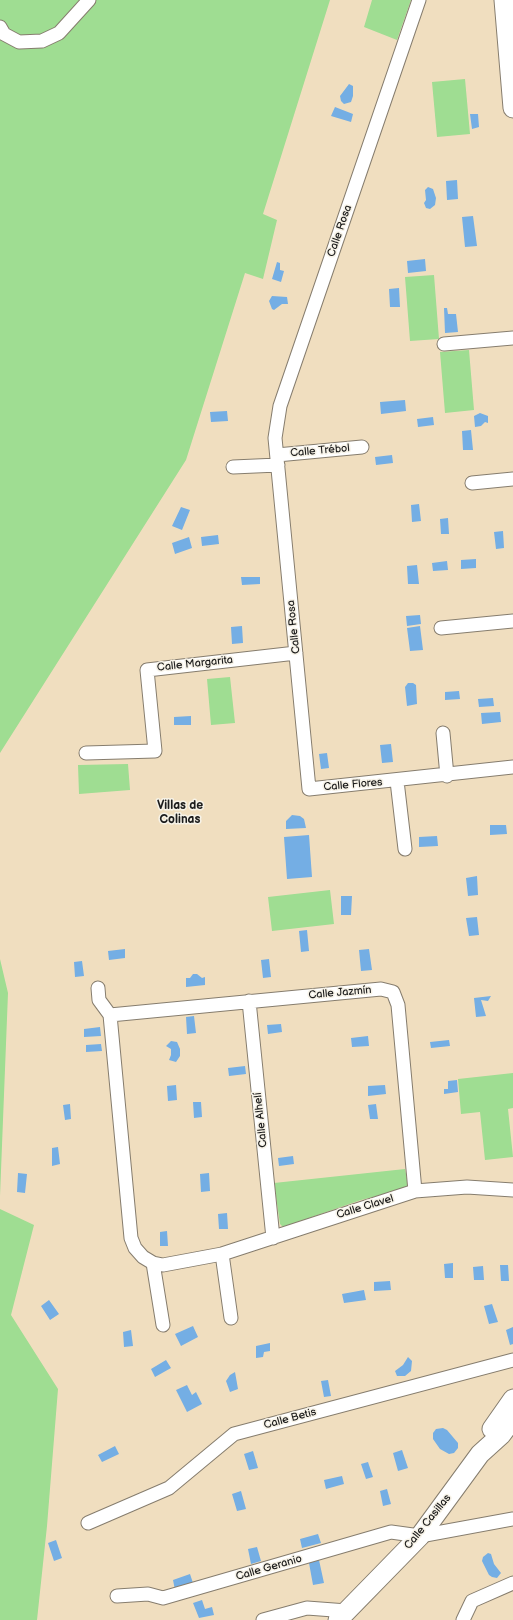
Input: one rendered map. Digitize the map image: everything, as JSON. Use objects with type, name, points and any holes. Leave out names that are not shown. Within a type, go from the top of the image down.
[{"type":"street","points":[[0,27],[4,34],[19,42],[42,41],[59,33],[89,0]]},
{"type":"street","name":"Calle Rosa","points":[[309,789],[275,438],[280,406],[419,0]]},
{"type":"street","points":[[504,0],[511,56],[513,108]]},
{"type":"street","points":[[444,344],[513,338]]},
{"type":"street","name":"Calle Trébol","points":[[278,460],[362,447]]},
{"type":"street","points":[[233,467],[278,460]]},
{"type":"street","points":[[472,483],[513,479]]},
{"type":"street","points":[[441,628],[513,621]]},
{"type":"street","name":"Calle Margarita","points":[[86,753],[155,751],[147,670],[296,653]]},
{"type":"street","points":[[443,733],[448,776]]},
{"type":"street","name":"Calle Flores","points":[[309,789],[448,776],[513,767]]},
{"type":"street","name":"Calle Flores","points":[[398,781],[405,849]]},
{"type":"street","points":[[98,988],[99,1000],[110,1015],[131,1238],[135,1248],[143,1257],[153,1263],[163,1325]]},
{"type":"street","name":"Calle Jazmín","points":[[110,1015],[381,989],[393,992],[398,1005],[416,1191]]},
{"type":"street","name":"Calle Alhelí","points":[[248,1001],[273,1238]]},
{"type":"street","name":"Calle Clavel","points":[[153,1263],[163,1265],[222,1254],[416,1191],[467,1187],[513,1190]]},
{"type":"street","points":[[222,1254],[231,1318]]},
{"type":"street","name":"Calle Betis","points":[[88,1522],[169,1488],[234,1434],[513,1360]]},
{"type":"street","points":[[480,1454],[486,1438],[513,1399]]},
{"type":"street","name":"Calle Casillas","points":[[343,1615],[420,1536],[480,1454],[501,1435],[513,1419]]},
{"type":"street","name":"Calle Geranio","points":[[118,1596],[148,1594],[163,1598],[391,1532],[420,1536],[495,1521],[513,1520]]},
{"type":"street","points":[[462,1620],[472,1601],[513,1583]]},
{"type":"street","points":[[264,1620],[307,1608],[343,1615]]},
{"type":"green space","points":[[0,0],[330,0],[263,214],[277,220],[263,279],[245,273],[186,460],[0,753]]},
{"type":"green space","points":[[372,0],[411,0],[397,40],[364,27]]},
{"type":"green space","points":[[465,79],[470,134],[437,137],[432,82]]},
{"type":"green space","points":[[434,275],[439,339],[410,341],[405,277]]},
{"type":"green space","points":[[469,350],[474,410],[445,413],[440,352]]},
{"type":"green space","points":[[230,677],[235,723],[211,725],[207,679]]},
{"type":"green space","points":[[128,764],[130,790],[79,794],[78,765]]},
{"type":"green space","points":[[330,890],[334,924],[272,931],[268,897]]},
{"type":"green space","points":[[0,959],[8,993],[0,1196]]},
{"type":"green space","points":[[513,1073],[513,1108],[508,1109],[513,1157],[485,1160],[480,1112],[461,1114],[458,1079]]},
{"type":"green space","points":[[405,1169],[409,1188],[361,1200],[283,1227],[280,1224],[274,1183]]},
{"type":"green space","points":[[0,1209],[34,1225],[11,1315],[58,1389],[47,1526],[37,1620],[0,1620]]},
{"type":"water","points":[[349,84],[353,86],[353,96],[351,102],[344,104],[341,101],[340,96]]},
{"type":"water","points":[[335,107],[353,114],[351,122],[331,116]]},
{"type":"water","points":[[470,114],[478,114],[479,127],[472,129]]},
{"type":"water","points":[[457,180],[458,199],[447,200],[446,181]]},
{"type":"water","points":[[428,187],[433,189],[436,198],[435,205],[430,209],[426,208],[424,203],[426,200],[425,190]]},
{"type":"water","points":[[473,216],[477,246],[465,247],[462,217]]},
{"type":"water","points":[[425,259],[426,271],[408,273],[407,261]]},
{"type":"water","points":[[277,262],[280,263],[280,270],[284,271],[281,282],[272,279]]},
{"type":"water","points":[[399,288],[400,307],[390,307],[389,289]]},
{"type":"water","points":[[272,296],[287,297],[288,304],[282,304],[274,310],[272,309],[269,301]]},
{"type":"water","points":[[444,308],[447,308],[448,314],[456,314],[458,332],[445,333]]},
{"type":"water","points":[[405,400],[406,411],[381,414],[380,402]]},
{"type":"water","points":[[227,411],[228,421],[211,422],[210,412]]},
{"type":"water","points":[[480,413],[488,416],[488,423],[485,422],[481,426],[475,427],[474,416]]},
{"type":"water","points":[[433,417],[434,425],[418,427],[417,419]]},
{"type":"water","points":[[471,430],[473,450],[463,450],[462,431]]},
{"type":"water","points":[[392,455],[393,463],[376,465],[375,457]]},
{"type":"water","points":[[419,504],[421,521],[412,522],[411,505]]},
{"type":"water","points":[[181,507],[190,510],[182,530],[172,526]]},
{"type":"water","points":[[448,518],[449,534],[441,534],[440,519]]},
{"type":"water","points":[[503,531],[504,548],[496,549],[494,532]]},
{"type":"water","points":[[218,535],[219,544],[202,546],[201,537]]},
{"type":"water","points":[[189,537],[192,548],[175,554],[172,543]]},
{"type":"water","points":[[476,559],[476,568],[461,569],[461,560]]},
{"type":"water","points":[[447,561],[448,570],[433,571],[432,563]]},
{"type":"water","points":[[417,565],[419,584],[408,584],[407,566]]},
{"type":"water","points":[[241,577],[260,577],[260,584],[242,585]]},
{"type":"water","points":[[420,615],[421,624],[407,626],[406,616]]},
{"type":"water","points":[[242,626],[243,643],[232,644],[231,627]]},
{"type":"water","points":[[420,626],[423,650],[410,651],[407,628]]},
{"type":"water","points":[[408,683],[413,683],[416,685],[417,704],[407,706],[405,687]]},
{"type":"water","points":[[459,691],[460,699],[445,700],[445,692]]},
{"type":"water","points":[[493,698],[494,706],[479,707],[478,699]]},
{"type":"water","points":[[500,712],[501,722],[482,724],[481,713]]},
{"type":"water","points":[[191,716],[191,725],[174,725],[174,717]]},
{"type":"water","points":[[391,744],[393,762],[382,763],[380,745]]},
{"type":"water","points":[[327,753],[329,768],[321,769],[319,754]]},
{"type":"water","points":[[292,815],[300,816],[304,819],[306,828],[286,829],[286,821]]},
{"type":"water","points":[[490,825],[506,825],[507,834],[490,835]]},
{"type":"water","points":[[309,835],[312,877],[287,879],[284,837]]},
{"type":"water","points":[[437,836],[438,846],[419,847],[419,837]]},
{"type":"water","points":[[477,876],[478,895],[468,896],[466,878]]},
{"type":"water","points":[[341,896],[352,896],[351,915],[341,915]]},
{"type":"water","points":[[477,917],[479,935],[469,936],[466,918]]},
{"type":"water","points":[[307,930],[309,951],[301,952],[299,931]]},
{"type":"water","points":[[125,949],[125,958],[109,960],[108,951]]},
{"type":"water","points":[[369,949],[372,970],[361,971],[359,950]]},
{"type":"water","points":[[269,959],[271,977],[263,978],[261,960]]},
{"type":"water","points":[[82,961],[84,976],[75,977],[74,962]]},
{"type":"water","points":[[193,974],[197,974],[202,978],[205,977],[205,985],[186,987],[186,978],[190,978]]},
{"type":"water","points":[[491,996],[488,1001],[481,1000],[486,1016],[476,1017],[474,998]]},
{"type":"water","points":[[194,1016],[196,1033],[187,1034],[186,1017]]},
{"type":"water","points":[[281,1024],[282,1032],[268,1034],[267,1025]]},
{"type":"water","points":[[100,1027],[101,1036],[84,1037],[84,1029]]},
{"type":"water","points":[[368,1036],[369,1046],[352,1047],[351,1038]]},
{"type":"water","points":[[449,1040],[450,1046],[431,1048],[430,1042]]},
{"type":"water","points":[[171,1041],[177,1042],[180,1049],[180,1056],[176,1062],[169,1060],[171,1049],[166,1046]]},
{"type":"water","points":[[101,1044],[102,1051],[86,1052],[86,1045]]},
{"type":"water","points":[[245,1066],[246,1074],[229,1076],[228,1068]]},
{"type":"water","points":[[457,1080],[458,1092],[444,1094],[444,1089],[448,1089],[448,1081]]},
{"type":"water","points":[[176,1085],[177,1100],[168,1101],[167,1086]]},
{"type":"water","points":[[385,1085],[386,1094],[368,1096],[368,1086]]},
{"type":"water","points":[[193,1102],[201,1102],[202,1117],[194,1118]]},
{"type":"water","points":[[70,1104],[71,1119],[65,1120],[63,1105]]},
{"type":"water","points":[[376,1104],[378,1119],[370,1119],[368,1105]]},
{"type":"water","points":[[58,1147],[60,1164],[52,1166],[52,1148]]},
{"type":"water","points":[[293,1156],[294,1164],[279,1166],[278,1158]]},
{"type":"water","points":[[18,1173],[27,1174],[25,1193],[17,1192]]},
{"type":"water","points":[[209,1173],[210,1191],[201,1192],[200,1174]]},
{"type":"water","points":[[227,1213],[228,1229],[219,1229],[218,1214]]},
{"type":"water","points":[[167,1231],[168,1246],[160,1246],[160,1232]]},
{"type":"water","points":[[453,1263],[453,1278],[445,1278],[444,1264]]},
{"type":"water","points":[[500,1265],[508,1265],[509,1281],[501,1281]]},
{"type":"water","points":[[483,1266],[484,1280],[474,1280],[473,1267]]},
{"type":"water","points":[[390,1281],[391,1290],[374,1291],[374,1282]]},
{"type":"water","points":[[364,1290],[366,1300],[344,1303],[342,1294]]},
{"type":"water","points":[[49,1300],[59,1314],[50,1320],[41,1306]]},
{"type":"water","points":[[492,1304],[498,1322],[489,1324],[484,1306]]},
{"type":"water","points":[[193,1326],[198,1337],[181,1346],[175,1334]]},
{"type":"water","points":[[513,1327],[513,1344],[510,1345],[506,1330]]},
{"type":"water","points":[[131,1330],[133,1346],[124,1347],[123,1332]]},
{"type":"water","points":[[270,1343],[270,1351],[264,1352],[263,1357],[256,1358],[256,1346]]},
{"type":"water","points":[[408,1357],[412,1361],[411,1371],[405,1376],[397,1376],[395,1371],[403,1365]]},
{"type":"water","points":[[166,1360],[171,1368],[155,1377],[151,1369]]},
{"type":"water","points":[[235,1372],[238,1389],[230,1392],[226,1381],[230,1375]]},
{"type":"water","points":[[328,1380],[331,1396],[324,1397],[321,1381]]},
{"type":"water","points":[[187,1385],[192,1395],[196,1392],[202,1404],[187,1412],[176,1390]]},
{"type":"water","points":[[443,1428],[447,1430],[458,1443],[458,1448],[454,1453],[449,1454],[440,1449],[433,1439],[433,1433],[436,1429]]},
{"type":"water","points":[[115,1446],[119,1454],[102,1462],[98,1455]]},
{"type":"water","points":[[402,1450],[408,1468],[398,1471],[393,1453]]},
{"type":"water","points":[[253,1451],[258,1468],[249,1470],[244,1454]]},
{"type":"water","points":[[368,1462],[373,1477],[366,1479],[361,1464]]},
{"type":"water","points":[[342,1476],[344,1484],[326,1489],[324,1480]]},
{"type":"water","points":[[387,1489],[391,1504],[383,1506],[380,1491]]},
{"type":"water","points":[[241,1491],[246,1509],[237,1511],[232,1494]]},
{"type":"water","points":[[318,1534],[321,1543],[302,1548],[300,1539]]},
{"type":"water","points":[[56,1540],[62,1558],[54,1561],[48,1543]]},
{"type":"water","points":[[257,1547],[261,1561],[251,1564],[248,1549]]},
{"type":"water","points":[[488,1553],[491,1554],[494,1564],[501,1573],[497,1578],[489,1575],[482,1561],[483,1557]]},
{"type":"water","points":[[319,1560],[324,1583],[313,1585],[309,1563]]},
{"type":"water","points":[[190,1574],[193,1583],[175,1590],[173,1580]]},
{"type":"water","points":[[202,1600],[205,1609],[212,1607],[214,1615],[199,1618],[193,1603]]},
{"type":"district","name":"Villas de Colinas","points":[[180,813]]}]
